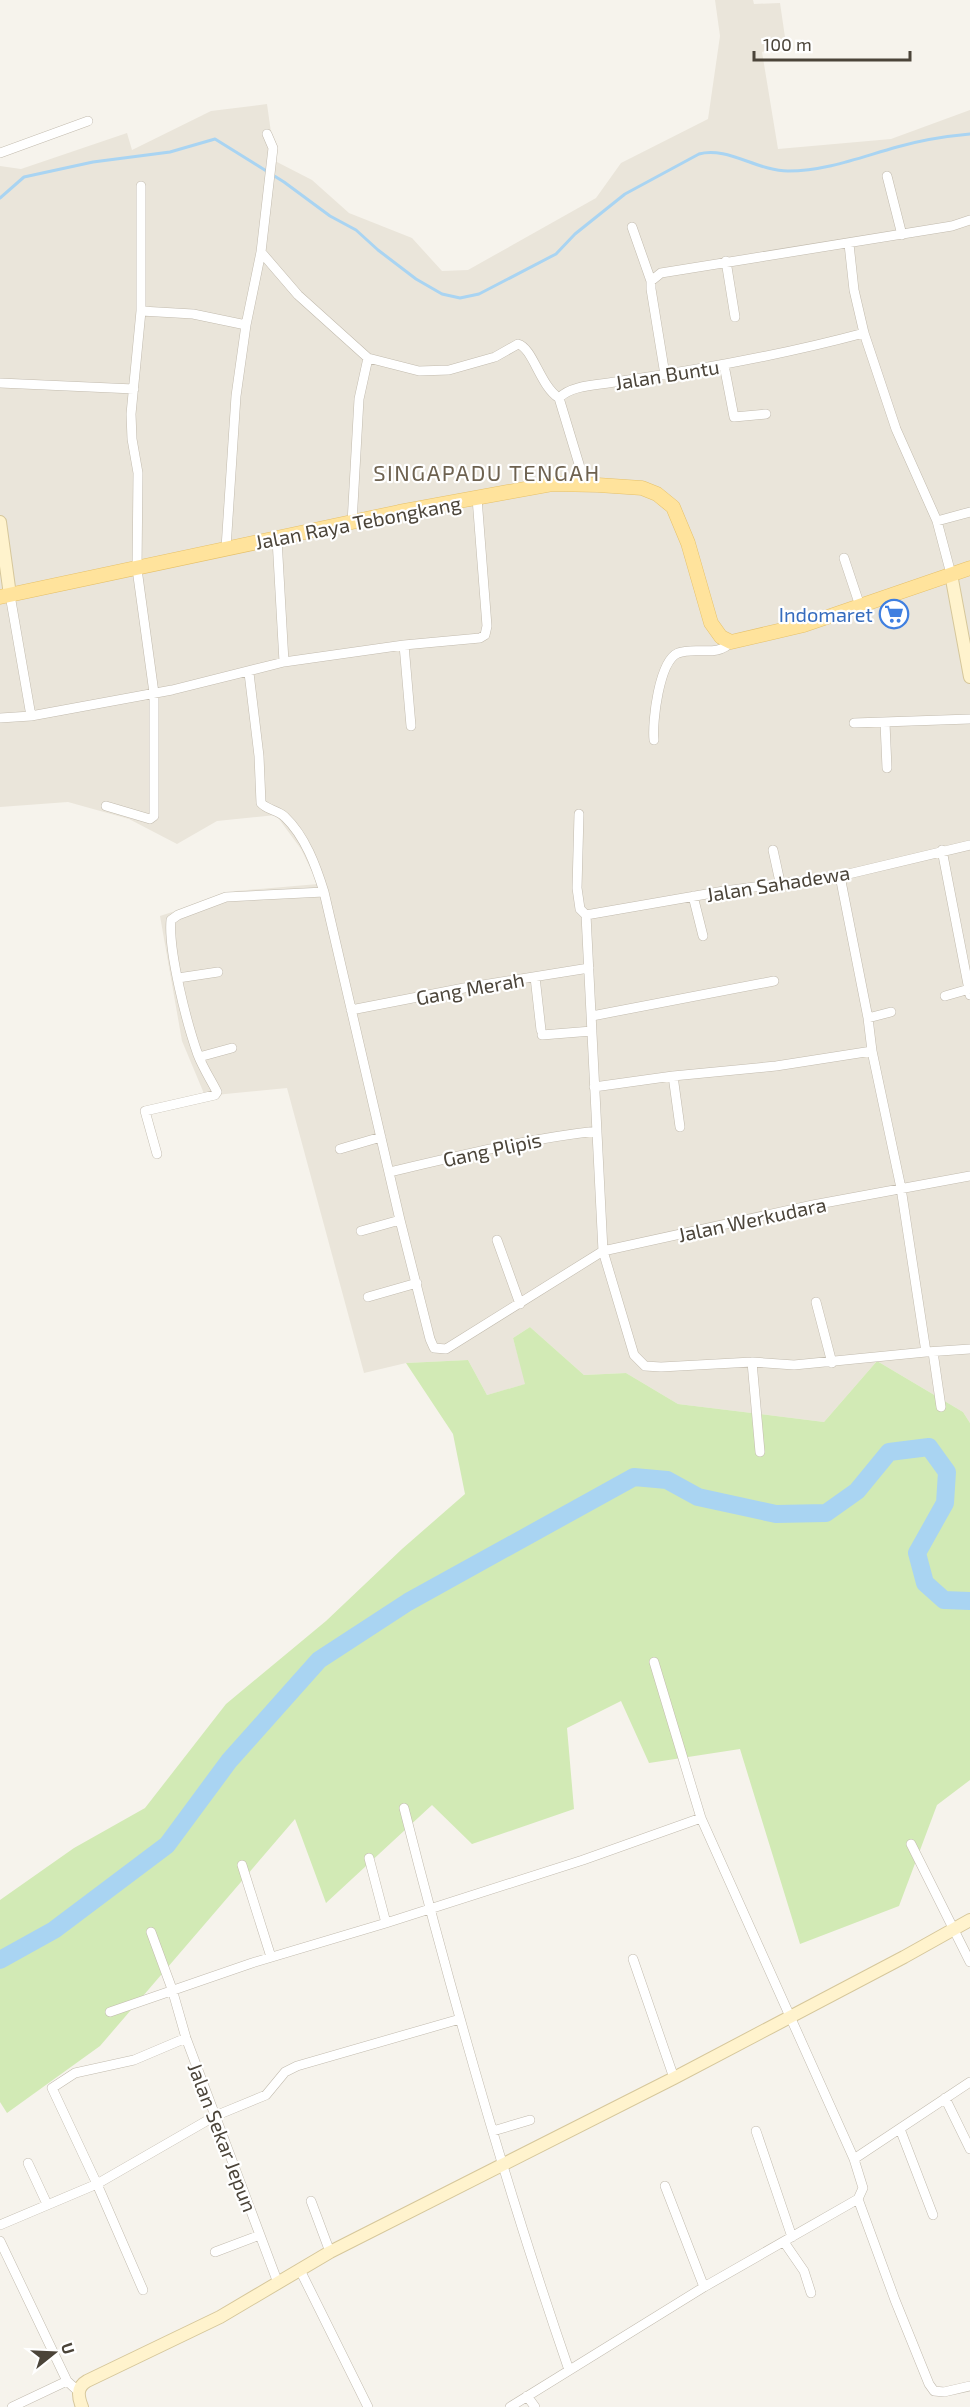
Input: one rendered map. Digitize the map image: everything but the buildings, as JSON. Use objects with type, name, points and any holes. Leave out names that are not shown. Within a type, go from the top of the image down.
[{"type":"main road","name":"Jalan Raya Tebongkang","points":[[5,596],[226,548],[477,498],[552,484],[585,484],[642,488],[668,501],[681,523],[711,623],[721,637],[731,642]]},
{"type":"main road","points":[[0,522],[5,596]]},
{"type":"main road","points":[[731,642],[804,625],[970,568]]},
{"type":"main road","points":[[951,574],[970,677]]},
{"type":"main road","points":[[82,2407],[79,2392],[82,2384],[87,2381],[220,2317],[330,2252],[674,2078],[970,1920]]},
{"type":"street","points":[[0,153],[88,121]]},
{"type":"street","points":[[226,548],[236,396],[246,325],[261,252],[273,148],[267,134]]},
{"type":"street","points":[[887,176],[902,235]]},
{"type":"street","points":[[106,806],[153,818],[154,693],[136,569],[138,473],[132,440],[131,414],[141,311],[141,186]]},
{"type":"street","points":[[651,281],[668,271],[849,244],[952,226],[970,220]]},
{"type":"street","points":[[632,227],[651,281],[665,375]]},
{"type":"street","points":[[849,244],[852,283],[864,333],[896,429],[937,521],[951,574]]},
{"type":"street","points":[[261,252],[298,295],[368,358],[419,371],[449,370],[495,357],[518,344],[523,345],[547,388],[559,398],[585,484]]},
{"type":"street","points":[[726,261],[735,316]]},
{"type":"street","points":[[141,311],[194,314],[246,325]]},
{"type":"street","name":"Jalan Buntu","points":[[559,398],[565,393],[584,387],[724,365],[801,350],[864,333]]},
{"type":"street","points":[[352,523],[360,399],[368,358]]},
{"type":"street","points":[[724,365],[734,417],[766,414]]},
{"type":"street","points":[[0,383],[134,389]]},
{"type":"street","points":[[0,718],[31,716],[154,693],[284,662],[404,645],[480,639],[485,635],[487,626],[477,498]]},
{"type":"street","points":[[937,521],[970,512]]},
{"type":"street","points":[[277,539],[284,662]]},
{"type":"street","points":[[844,558],[860,606]]},
{"type":"street","points":[[5,596],[31,716]]},
{"type":"street","points":[[654,740],[654,708],[670,660],[676,654],[688,651],[721,650],[731,642]]},
{"type":"street","points":[[404,645],[411,726]]},
{"type":"street","points":[[249,672],[259,756],[261,803],[281,813],[293,826],[308,849],[324,892],[400,1220],[434,1348],[446,1349],[603,1251]]},
{"type":"street","points":[[854,723],[970,719]]},
{"type":"street","points":[[885,723],[887,768]]},
{"type":"street","points":[[579,814],[577,888],[580,909],[586,915],[603,1251],[634,1355],[645,1366],[752,1362],[794,1365],[970,1349]]},
{"type":"street","name":"Jalan Sahadewa","points":[[586,915],[780,882],[840,876],[970,845]]},
{"type":"street","points":[[773,850],[780,882]]},
{"type":"street","points":[[942,850],[969,992],[945,996]]},
{"type":"street","points":[[840,876],[941,1407]]},
{"type":"street","points":[[157,1154],[145,1112],[217,1093],[199,1057],[178,978],[170,923],[178,915],[226,897],[324,892]]},
{"type":"street","points":[[693,896],[703,936]]},
{"type":"street","name":"Gang Merah","points":[[351,1010],[589,968]]},
{"type":"street","points":[[178,978],[218,972]]},
{"type":"street","points":[[535,976],[541,1032],[592,1032]]},
{"type":"street","points":[[592,1016],[774,981]]},
{"type":"street","points":[[868,1018],[891,1012]]},
{"type":"street","points":[[199,1057],[232,1048]]},
{"type":"street","points":[[594,1087],[673,1076],[776,1066],[872,1051]]},
{"type":"street","points":[[673,1076],[680,1127]]},
{"type":"street","name":"Gang Plipis","points":[[389,1172],[499,1146],[551,1136],[597,1131]]},
{"type":"street","points":[[340,1149],[381,1137]]},
{"type":"street","name":"Jalan Werkudara","points":[[603,1251],[901,1188],[970,1176]]},
{"type":"street","points":[[361,1231],[400,1220]]},
{"type":"street","points":[[496,1240],[520,1304]]},
{"type":"street","points":[[368,1297],[417,1283]]},
{"type":"street","points":[[816,1302],[832,1363]]},
{"type":"street","points":[[752,1362],[760,1452]]},
{"type":"street","points":[[510,2407],[704,2287],[858,2199],[863,2188],[854,2159],[701,1818],[654,1662]]},
{"type":"street","points":[[404,1808],[460,2019],[534,2269],[568,2370]]},
{"type":"street","points":[[110,2012],[172,1989],[583,1860],[701,1818]]},
{"type":"street","points":[[911,1844],[970,1962]]},
{"type":"street","points":[[369,1858],[386,1923]]},
{"type":"street","points":[[242,1865],[272,1957]]},
{"type":"street","name":"Jalan Sekar Jepun","points":[[151,1932],[172,1989],[186,2038],[278,2283]]},
{"type":"street","points":[[633,1959],[674,2078]]},
{"type":"street","points":[[0,2225],[98,2184],[215,2116],[266,2095],[285,2073],[297,2066],[460,2019]]},
{"type":"street","points":[[143,2290],[98,2184],[52,2092],[52,2086],[60,2084],[75,2073],[134,2060],[186,2038]]},
{"type":"street","points":[[854,2159],[970,2082]]},
{"type":"street","points":[[945,2098],[970,2149]]},
{"type":"street","points":[[494,2131],[530,2120]]},
{"type":"street","points":[[900,2129],[933,2215]]},
{"type":"street","points":[[756,2131],[792,2236]]},
{"type":"street","points":[[28,2163],[47,2204]]},
{"type":"street","points":[[665,2186],[704,2287]]},
{"type":"street","points":[[858,2199],[929,2384],[934,2391],[944,2392],[970,2386]]},
{"type":"street","points":[[311,2201],[330,2252]]},
{"type":"street","points":[[215,2252],[260,2235]]},
{"type":"street","points":[[0,2241],[67,2381],[79,2392]]},
{"type":"street","points":[[784,2242],[804,2271],[811,2293]]},
{"type":"street","points":[[300,2270],[368,2407]]},
{"type":"street","points":[[12,2407],[67,2381]]},
{"type":"street","points":[[527,2396],[535,2407]]},
{"type":"shaded area","points":[[715,0],[753,0],[754,4],[780,3],[786,44],[762,52],[778,149],[891,139],[970,110],[970,1423],[963,1412],[877,1361],[824,1422],[678,1404],[626,1373],[584,1375],[530,1327],[513,1338],[526,1384],[487,1395],[468,1360],[406,1363],[364,1373],[287,1088],[205,1096],[182,1041],[160,916],[236,891],[318,884],[301,849],[276,815],[217,821],[177,844],[129,819],[68,802],[0,807],[0,166],[21,169],[127,133],[132,150],[211,111],[267,104],[275,161],[312,180],[349,213],[412,238],[442,271],[468,270],[596,198],[621,163],[708,119],[720,36]]},
{"type":"green space","points":[[530,1327],[584,1375],[626,1373],[678,1404],[824,1422],[877,1361],[963,1412],[970,1423],[970,1780],[937,1805],[899,1906],[800,1944],[740,1749],[649,1763],[621,1701],[567,1728],[574,1809],[472,1844],[432,1805],[326,1903],[295,1819],[100,2046],[7,2113],[0,2102],[0,1900],[74,1848],[145,1808],[226,1704],[326,1621],[402,1549],[465,1494],[453,1434],[406,1363],[468,1360],[487,1395],[525,1384],[513,1338]]},
{"type":"waterway","points":[[0,198],[24,177],[93,162],[170,152],[215,139],[284,182],[330,216],[356,230],[416,279],[442,294],[460,298],[479,294],[556,254],[575,234],[625,194],[699,154],[720,153],[777,170],[816,169],[914,143],[970,134]]},
{"type":"waterway","points":[[0,1960],[54,1930],[167,1845],[229,1761],[319,1660],[408,1602],[634,1477],[667,1480],[698,1497],[776,1514],[826,1513],[857,1491],[889,1452],[929,1447],[947,1472],[945,1503],[917,1553],[925,1583],[944,1600],[970,1601]]},
{"type":"place","name":"Indomaret","points":[[894,614]]},
{"type":"district","name":"SINGAPADU TENGAH","points":[[487,472]]}]
